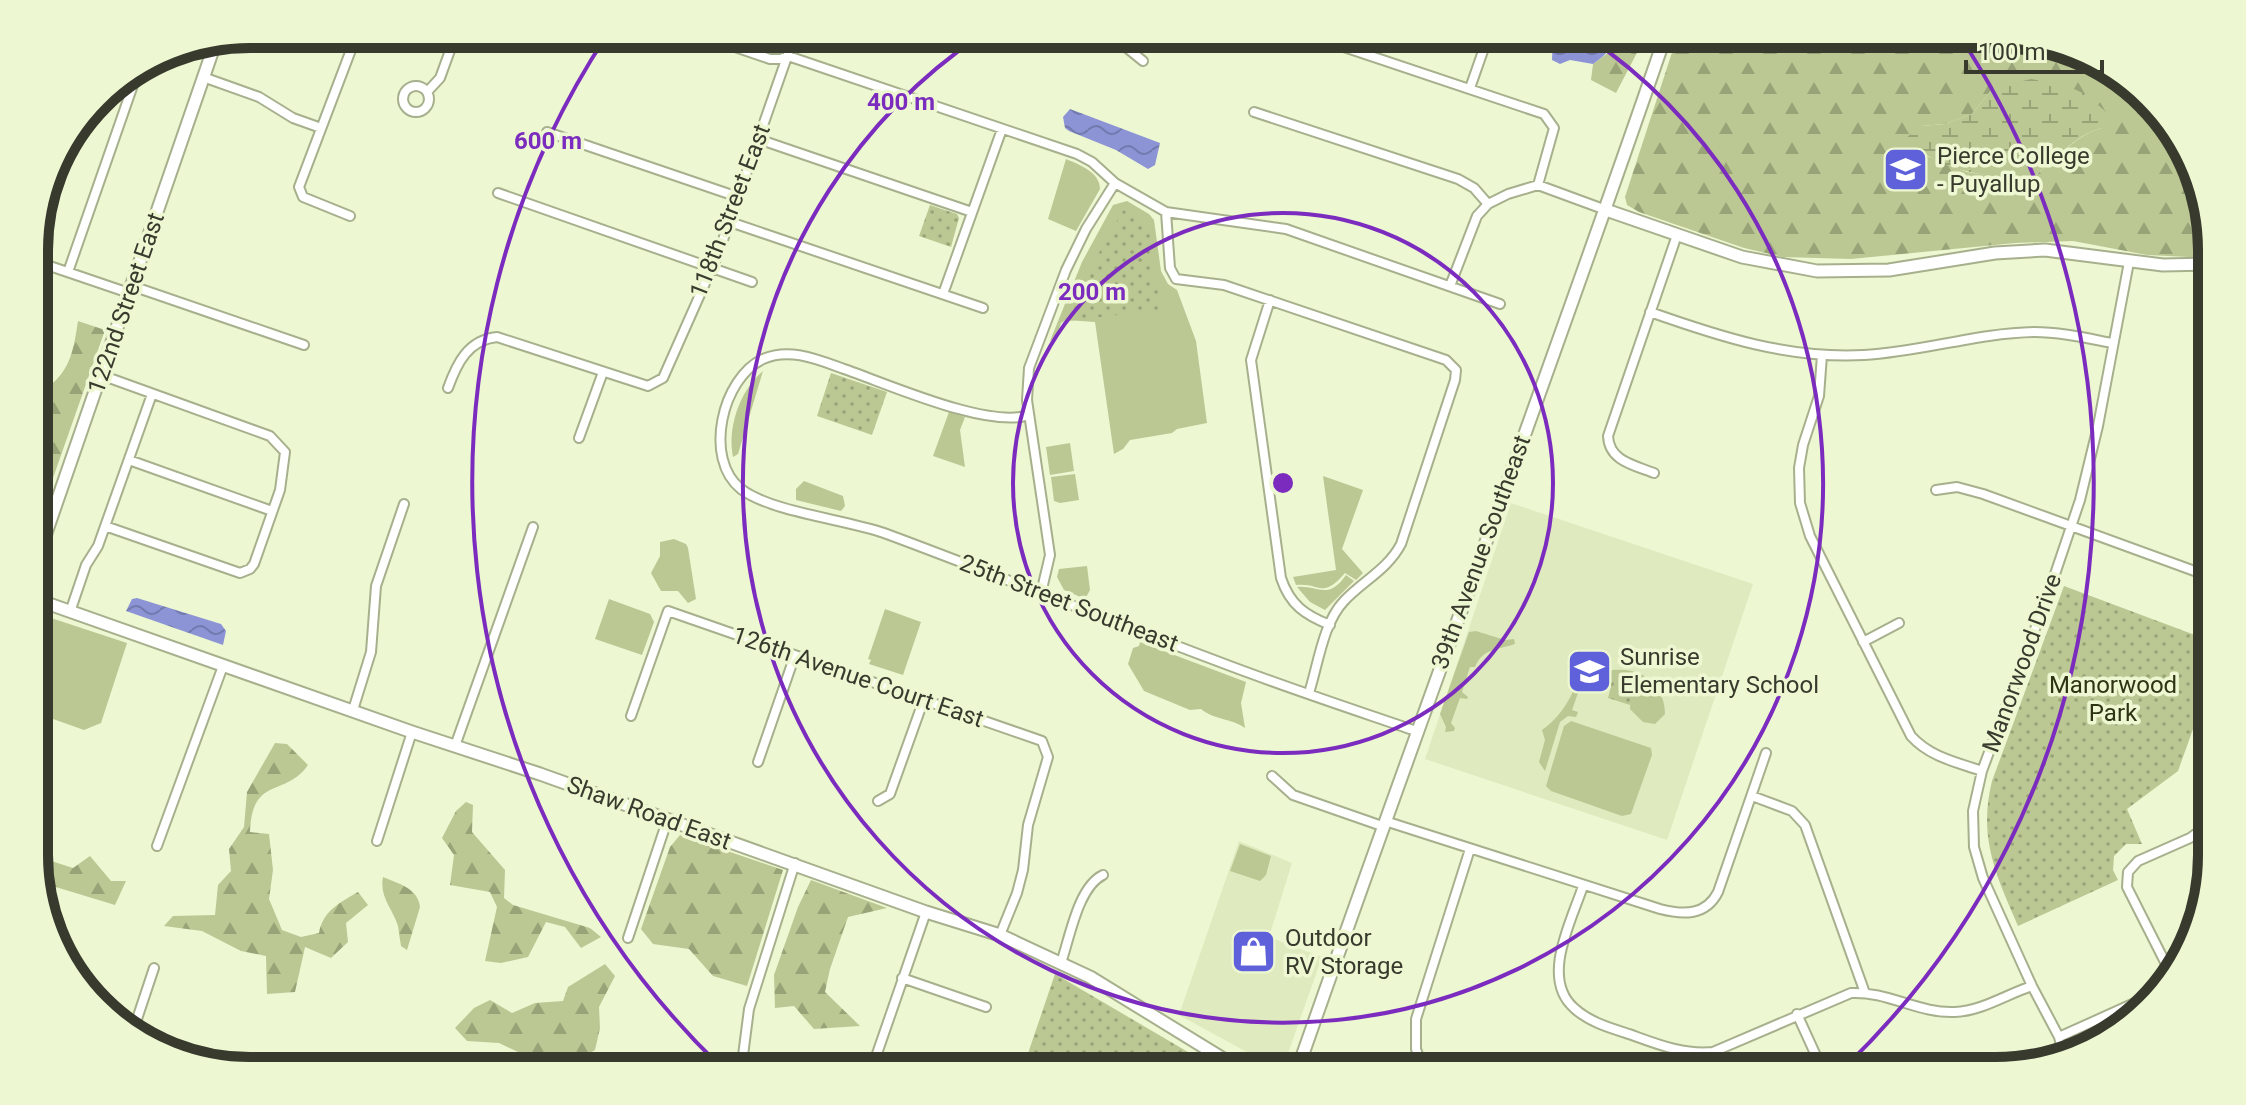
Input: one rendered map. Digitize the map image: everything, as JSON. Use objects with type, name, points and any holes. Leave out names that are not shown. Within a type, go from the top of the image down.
[{"type":"main road","name":"39th Avenue Southeast","points":[[1302,1057],[1661,48]]},
{"type":"main road","name":"122nd Street East","points":[[48,528],[212,52]]},
{"type":"main road","points":[[1606,210],[1761,262],[1817,271],[1889,270],[1995,253],[2045,250],[2129,262],[2198,265]]},
{"type":"main road","name":"Shaw Road East","points":[[48,604],[795,863],[926,912],[1000,935],[1090,977],[1220,1057]]},
{"type":"street","points":[[350,216],[310,201],[301,194],[299,187],[352,48]]},
{"type":"street","points":[[427,92],[440,78],[451,48]]},
{"type":"street","points":[[738,48],[770,59],[788,56],[1086,158],[1115,183],[1166,212],[1278,227],[1500,304]]},
{"type":"street","name":"118th Street East","points":[[603,372],[648,386],[666,375],[730,222],[791,48]]},
{"type":"street","points":[[1127,48],[1143,61]]},
{"type":"street","points":[[1348,48],[1544,114],[1554,128],[1538,185]]},
{"type":"street","points":[[1470,88],[1484,48]]},
{"type":"street","points":[[203,77],[259,97],[293,118],[321,128]]},
{"type":"street","points":[[68,272],[133,86]]},
{"type":"street","points":[[1254,112],[1458,179],[1474,188],[1488,204]]},
{"type":"street","points":[[943,294],[1002,129]]},
{"type":"street","points":[[547,132],[738,197]]},
{"type":"street","points":[[758,139],[972,212]]},
{"type":"street","points":[[1041,593],[1050,555],[1029,415],[1027,380],[1035,349],[1075,249],[1115,183]]},
{"type":"street","points":[[1450,286],[1472,225],[1488,204],[1508,194],[1538,185],[1606,210]]},
{"type":"street","points":[[498,193],[752,282]]},
{"type":"street","points":[[1166,212],[1170,268],[1176,279],[1214,282],[1270,300],[1446,360],[1456,370],[1401,544],[1391,560],[1343,602],[1330,625],[1309,693]]},
{"type":"street","points":[[730,222],[983,308]]},
{"type":"street","points":[[1654,473],[1616,457],[1608,443],[1613,419],[1677,235]]},
{"type":"street","name":"Manorwood Drive","points":[[2061,1046],[1983,878],[1973,837],[1973,811],[1982,771],[2072,525],[2090,464],[2129,262]]},
{"type":"street","points":[[48,265],[304,345]]},
{"type":"street","points":[[1270,300],[1251,360],[1281,578],[1285,590],[1300,610],[1330,625]]},
{"type":"street","points":[[1650,312],[1743,343],[1822,355],[1885,353],[2035,332],[2112,343]]},
{"type":"street","points":[[448,388],[465,352],[478,341],[497,337],[603,372],[579,438]]},
{"type":"street","name":"25th Street Southeast","points":[[1029,415],[1011,419],[989,416],[810,357],[790,354],[764,359],[741,377],[720,429],[720,452],[726,473],[743,490],[764,502],[864,526],[1416,731]]},
{"type":"street","points":[[1822,355],[1819,396],[1801,456],[1800,503],[1815,547],[1906,727],[1918,743],[1938,756],[1982,771]]},
{"type":"street","points":[[101,375],[270,436],[285,452],[280,490],[250,569],[240,573],[105,526]]},
{"type":"street","points":[[70,612],[86,565],[98,546],[152,394]]},
{"type":"street","points":[[129,460],[272,511]]},
{"type":"street","points":[[1936,490],[1950,487],[1973,490],[2198,572]]},
{"type":"street","points":[[353,710],[371,652],[376,586],[404,504]]},
{"type":"street","points":[[455,746],[533,527]]},
{"type":"street","name":"126th Avenue Court East","points":[[631,716],[668,611],[1035,738],[1046,746],[1048,757],[1028,825],[1023,870],[1000,935]]},
{"type":"street","points":[[1863,642],[1899,623]]},
{"type":"street","points":[[758,762],[795,655]]},
{"type":"street","points":[[157,846],[223,666]]},
{"type":"street","points":[[878,801],[890,794],[924,699]]},
{"type":"street","points":[[377,841],[412,732]]},
{"type":"street","points":[[1272,776],[1293,795],[1676,913],[1694,912],[1715,900],[1766,753]]},
{"type":"street","points":[[1752,796],[1792,811],[1805,825],[1865,993]]},
{"type":"street","points":[[628,938],[667,821]]},
{"type":"street","points":[[2166,964],[2127,887],[2128,872],[2138,861],[2198,832]]},
{"type":"street","points":[[1419,1057],[1415,1040],[1416,1019],[1470,849]]},
{"type":"street","points":[[743,1057],[749,1009],[795,863]]},
{"type":"street","points":[[1061,963],[1085,891],[1103,875]]},
{"type":"street","points":[[1583,886],[1560,960],[1564,995],[1575,1010],[1598,1023],[1670,1049],[1693,1053],[1723,1048],[1841,996],[1865,993],[1957,1012],[2032,986]]},
{"type":"street","points":[[876,1057],[926,912]]},
{"type":"street","points":[[136,1022],[154,968]]},
{"type":"street","points":[[902,978],[986,1007]]},
{"type":"street","points":[[2059,1037],[2132,1004]]},
{"type":"street","points":[[1797,1014],[1817,1057]]},
{"type":"shaded area","name":"Sunrise Elementary School","points":[[1511,503],[1753,584],[1667,840],[1425,759]]},
{"type":"shaded area","name":"Outdoor RV Storage","points":[[1239,841],[1292,863],[1269,937],[1322,957],[1287,1057],[1256,1057],[1179,1015]]},
{"type":"green space","points":[[1610,48],[1639,48],[1616,93],[1591,80],[1593,64]]},
{"type":"green space","name":"Pierce College - Puyallup","points":[[1673,48],[2009,48],[2036,52],[2085,69],[2129,98],[2148,117],[2164,138],[2187,185],[2196,223],[2198,257],[2147,255],[2073,241],[2015,243],[1851,259],[1783,257],[1744,248],[1639,212],[1627,205],[1625,197]],"holes":[[[1993,88],[2102,128],[2091,132],[2027,181],[1967,172],[1919,153],[1921,126],[1945,124],[1972,114]]]},
{"type":"green space","points":[[2031,79],[2073,88],[2108,114],[2102,128],[2071,144],[2027,181],[1978,174],[1947,165],[1919,150],[1906,138],[1921,126],[1945,124],[1972,114],[1993,88]]},
{"type":"green space","points":[[1066,159],[1093,174],[1100,189],[1076,231],[1048,219]]},
{"type":"green space","points":[[1127,201],[1154,220],[1161,271],[1168,284],[1177,290],[1196,341],[1207,423],[1130,440],[1114,454],[1095,322],[1066,320],[1061,323],[1056,338],[1050,341],[1082,262],[1113,205]]},
{"type":"green space","points":[[930,205],[957,214],[959,218],[951,247],[919,236]]},
{"type":"green space","points":[[1123,210],[1152,226],[1149,261],[1159,285],[1158,310],[1068,321],[1090,269]]},
{"type":"green space","points":[[78,321],[105,330],[53,478],[48,476],[48,386],[62,373],[73,349]]},
{"type":"green space","points":[[763,371],[738,454],[733,457],[732,434],[737,410],[748,388]]},
{"type":"green space","points":[[831,373],[887,392],[872,435],[817,416]]},
{"type":"green space","points":[[949,412],[965,417],[960,430],[965,467],[933,456]]},
{"type":"green space","points":[[1070,443],[1074,471],[1050,475],[1046,447]]},
{"type":"green space","points":[[1075,474],[1079,500],[1054,501],[1051,477]]},
{"type":"green space","points":[[1323,476],[1363,490],[1342,549],[1363,573],[1356,580],[1345,573],[1326,588],[1296,585],[1293,577],[1336,570]]},
{"type":"green space","points":[[804,481],[843,496],[845,506],[841,511],[796,500],[796,489]]},
{"type":"green space","points":[[674,539],[688,548],[696,599],[688,603],[678,591],[661,591],[651,573],[660,556],[660,542]]},
{"type":"green space","points":[[1087,566],[1090,590],[1085,599],[1064,590],[1057,577],[1059,569]]},
{"type":"green space","points":[[1346,575],[1354,581],[1325,610],[1310,602],[1297,587],[1328,590]]},
{"type":"green space","name":"Manorwood Park","points":[[2064,586],[2198,636],[2198,715],[2178,771],[2127,809],[2142,844],[2126,844],[2114,856],[2113,870],[2118,880],[2018,926],[1996,873],[1988,838],[1988,802],[1992,781]]},
{"type":"green space","points":[[609,599],[650,614],[654,622],[642,655],[595,639]]},
{"type":"green space","points":[[885,609],[921,622],[903,675],[869,664]]},
{"type":"green space","points":[[48,617],[127,643],[101,723],[84,730],[48,717]]},
{"type":"green space","points":[[1476,631],[1505,640],[1514,639],[1515,644],[1486,653],[1475,667],[1470,667],[1462,692],[1468,697],[1460,698],[1451,723],[1454,731],[1445,732],[1440,714],[1469,632]]},
{"type":"green space","points":[[1140,642],[1246,682],[1241,703],[1245,728],[1201,709],[1190,710],[1144,691],[1128,664],[1133,648]]},
{"type":"green space","points":[[1587,650],[1597,653],[1591,656],[1572,710],[1578,712],[1576,717],[1568,716],[1560,722],[1545,771],[1539,762],[1545,740],[1542,730],[1566,704]]},
{"type":"green space","points":[[1612,670],[1635,672],[1652,685],[1647,682],[1639,685],[1630,705],[1608,698],[1611,687],[1608,675]]},
{"type":"green space","points":[[1647,682],[1661,695],[1664,704],[1665,714],[1655,724],[1643,722],[1630,709],[1634,692]]},
{"type":"green space","points":[[1571,721],[1651,748],[1652,755],[1631,814],[1622,816],[1551,791],[1546,786],[1564,726]]},
{"type":"green space","points":[[275,743],[287,744],[308,765],[290,781],[263,794],[252,814],[250,832],[269,834],[273,870],[269,899],[282,930],[301,937],[319,933],[328,913],[358,892],[368,905],[346,923],[348,942],[331,958],[305,947],[295,992],[267,994],[266,956],[241,951],[202,931],[164,926],[173,916],[215,915],[218,885],[231,871],[229,849],[244,827],[247,792]]},
{"type":"green space","points":[[466,802],[473,805],[472,832],[505,870],[504,898],[513,905],[590,928],[601,937],[581,948],[565,927],[546,922],[528,957],[501,963],[485,961],[497,907],[490,892],[450,885],[454,855],[442,838],[456,811]]},
{"type":"green space","points":[[680,835],[783,870],[747,986],[713,976],[689,949],[653,944],[641,929],[670,847]]},
{"type":"green space","points":[[1240,844],[1271,856],[1266,875],[1260,881],[1230,871]]},
{"type":"green space","points":[[90,856],[111,881],[126,881],[115,905],[51,885],[48,860],[73,868]]},
{"type":"green space","points":[[383,877],[416,895],[420,907],[407,950],[401,946],[398,926],[385,897]]},
{"type":"green space","points":[[811,880],[887,908],[848,917],[830,969],[825,992],[860,1026],[814,1029],[794,1006],[775,1008],[774,975]]},
{"type":"green space","points":[[605,964],[615,976],[599,1007],[600,1028],[595,1050],[583,1057],[529,1057],[499,1043],[467,1041],[455,1028],[474,1008],[490,1000],[512,1013],[535,1003],[563,1001],[568,987]]},
{"type":"green space","points":[[1055,974],[1197,1057],[1027,1057]]},
{"type":"water","points":[[1552,48],[1611,48],[1593,64],[1570,60],[1560,64],[1552,60]]},
{"type":"water","points":[[1070,109],[1160,143],[1155,165],[1148,169],[1116,150],[1069,131],[1065,128],[1063,117]]},
{"type":"water","points":[[132,599],[221,624],[226,631],[223,645],[126,611]]},
{"type":"place","name":"Pierce College - Puyallup","points":[[1906,170]]},
{"type":"place","name":"Sunrise Elementary School","points":[[1589,671]]},
{"type":"place","name":"Outdoor RV Storage","points":[[1254,952]]}]
